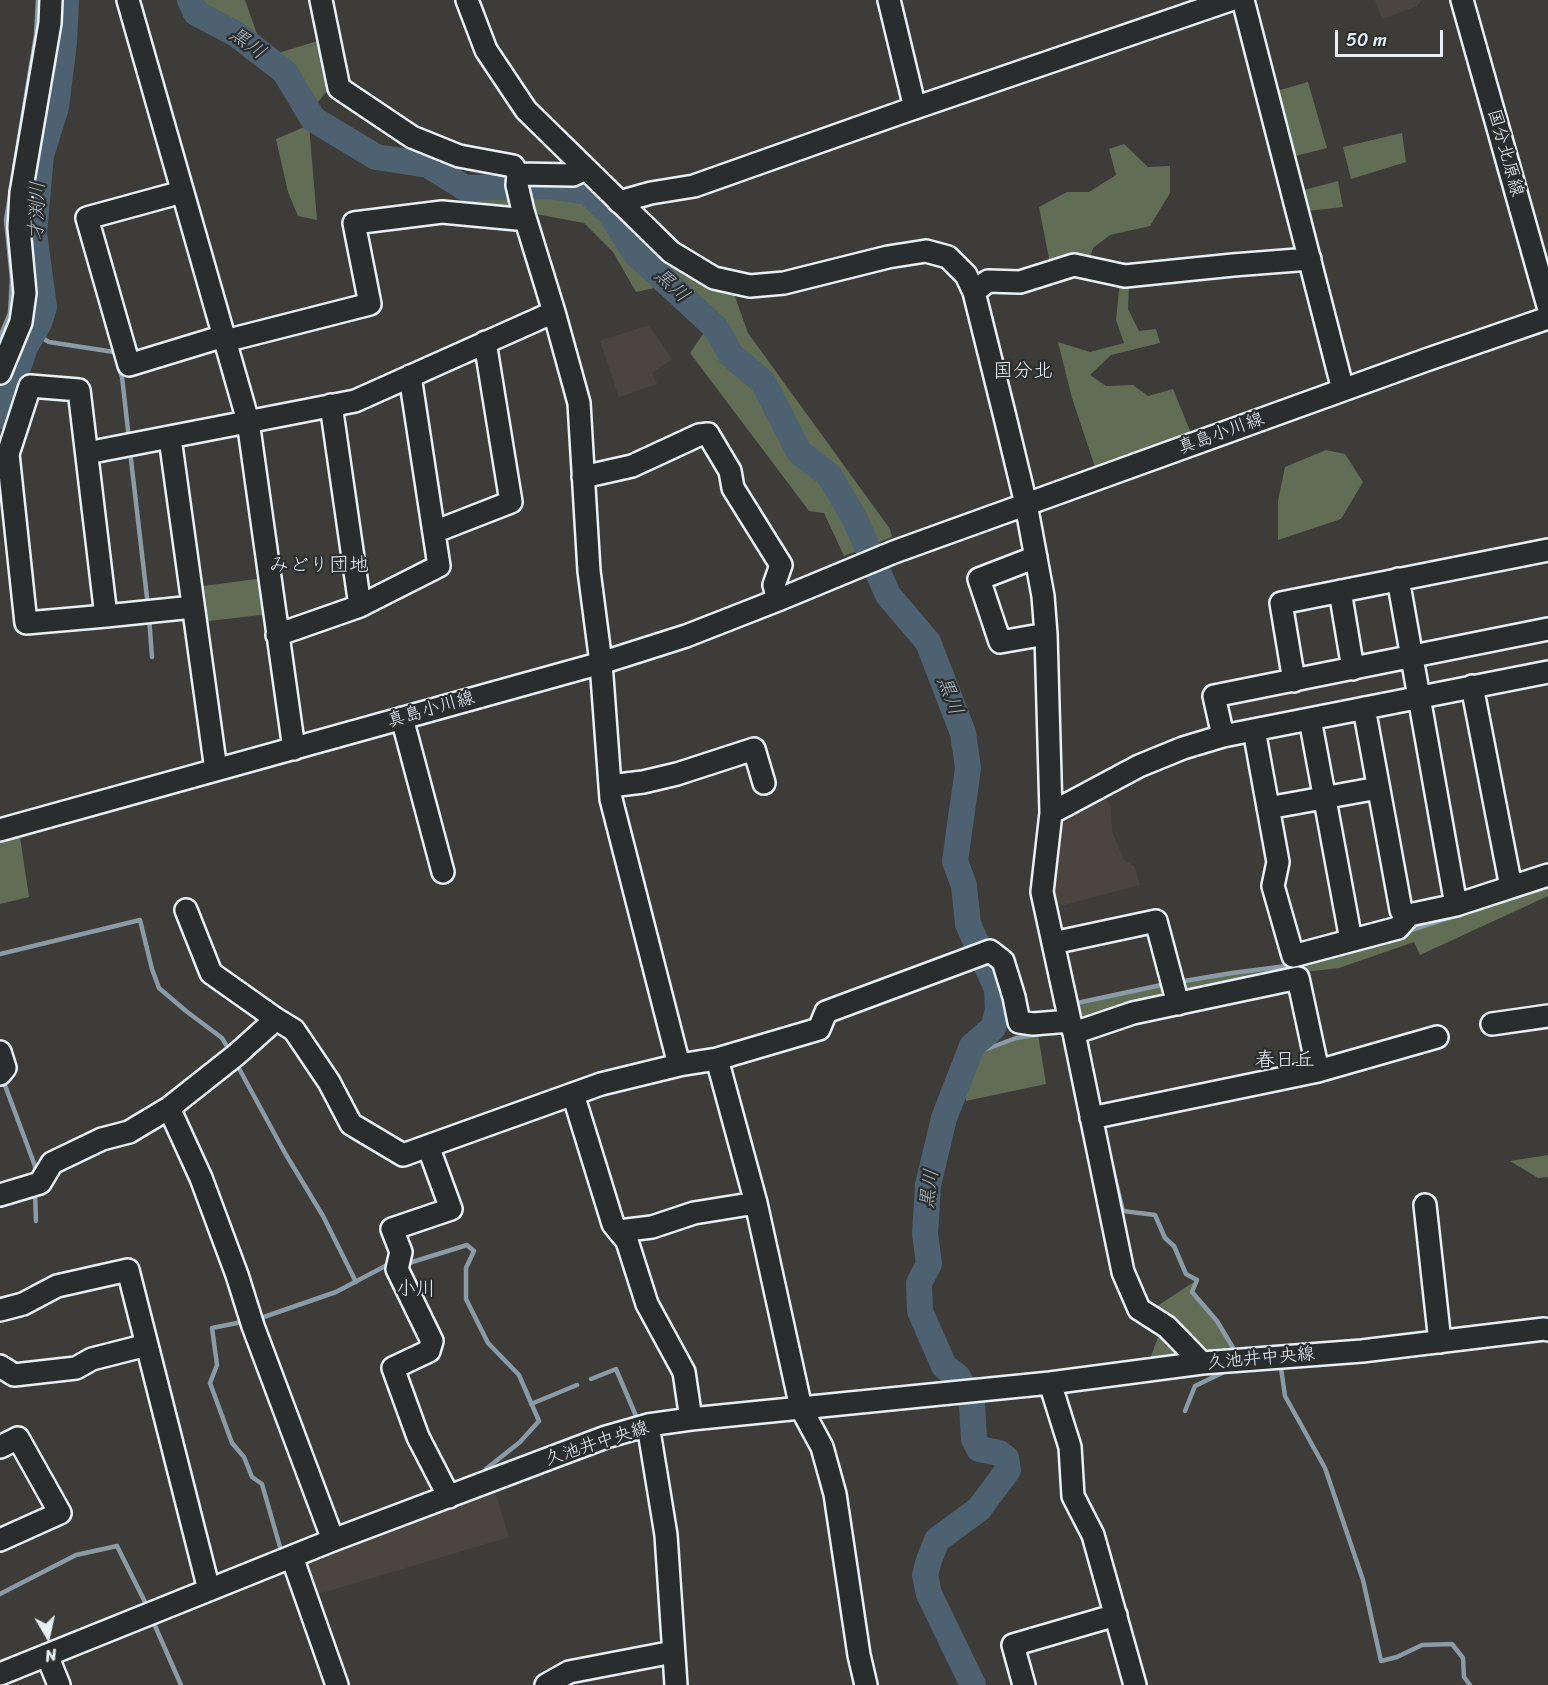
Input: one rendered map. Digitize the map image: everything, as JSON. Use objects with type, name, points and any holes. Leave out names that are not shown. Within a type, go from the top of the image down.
[{"type":"street","points":[[0,373],[21,322],[25,292],[19,228],[21,193],[50,23],[51,0]]},
{"type":"street","points":[[128,0],[248,421],[294,749]]},
{"type":"street","points":[[321,0],[339,88],[412,137],[459,156],[513,166],[518,174],[517,185],[524,214],[579,403],[589,571],[601,663],[611,799],[679,1065]]},
{"type":"street","points":[[467,0],[486,50],[526,110],[671,252],[714,278],[750,286],[784,284],[888,257],[926,251],[948,257],[966,275],[974,292],[1026,504],[1043,596],[1051,813],[1042,892],[1123,1272],[1139,1309],[1167,1327],[1202,1363]]},
{"type":"street","points":[[889,0],[915,108]]},
{"type":"street","name":"国分北原線","points":[[1462,0],[1548,306]]},
{"type":"street","points":[[619,202],[651,193],[694,186],[915,108],[1239,2],[1310,259],[1343,390]]},
{"type":"street","points":[[518,174],[573,175],[586,169]]},
{"type":"street","points":[[182,192],[87,218],[129,365],[370,304],[354,223],[442,212],[517,219],[524,214]]},
{"type":"street","points":[[974,292],[988,281],[1020,282],[1074,265],[1125,276],[1310,259]]},
{"type":"street","points":[[87,453],[355,401],[554,312]]},
{"type":"street","name":"真島小川線","points":[[0,830],[601,663],[686,636],[894,552],[1548,318]]},
{"type":"street","points":[[434,532],[511,502],[486,342]]},
{"type":"street","points":[[278,634],[360,606],[439,566],[410,376]]},
{"type":"street","points":[[106,616],[79,390],[30,386],[8,454],[26,623],[106,616],[193,607]]},
{"type":"street","points":[[331,405],[360,606]]},
{"type":"street","points":[[583,477],[632,466],[699,435],[708,434],[730,471],[733,488],[781,566],[774,585],[778,600]]},
{"type":"street","points":[[170,438],[216,771]]},
{"type":"street","points":[[1294,681],[1281,603],[1548,550]]},
{"type":"street","points":[[1036,557],[979,579],[1000,642],[1046,634]]},
{"type":"street","points":[[1398,579],[1456,905]]},
{"type":"street","points":[[1340,591],[1353,669]]},
{"type":"street","points":[[1222,736],[1214,696],[1548,630]]},
{"type":"street","points":[[1051,813],[1139,766],[1183,748],[1222,736],[1548,672]]},
{"type":"street","points":[[1472,687],[1511,887]]},
{"type":"street","points":[[1364,708],[1401,910],[1409,915]]},
{"type":"street","points":[[402,718],[443,873]]},
{"type":"street","points":[[1310,718],[1351,940]]},
{"type":"street","points":[[1254,730],[1278,862],[1273,886],[1293,956],[1398,928],[1409,915],[1456,905],[1548,875]]},
{"type":"street","points":[[610,786],[677,774],[754,749],[764,783]]},
{"type":"street","points":[[1268,808],[1378,788]]},
{"type":"street","points":[[186,910],[212,974],[294,1029],[329,1082],[351,1124],[404,1155],[601,1084],[679,1065],[717,1059],[819,1029],[826,1012],[982,954],[1003,961],[1019,1022],[1072,1027],[1298,978],[1318,1071]]},
{"type":"street","points":[[1053,943],[1156,921],[1178,1004]]},
{"type":"street","points":[[1492,1024],[1548,1016]]},
{"type":"street","points":[[0,1195],[35,1185],[52,1163],[102,1139],[129,1132],[169,1108],[276,1019]]},
{"type":"street","points":[[1091,1118],[1318,1071],[1437,1036]]},
{"type":"street","points":[[717,1059],[756,1203],[801,1408],[822,1447],[835,1494],[859,1654],[866,1685]]},
{"type":"street","points":[[573,1094],[613,1224],[627,1241],[647,1304],[684,1372],[691,1419]]},
{"type":"street","points":[[169,1108],[201,1178],[237,1275],[251,1321],[333,1540]]},
{"type":"street","points":[[428,1146],[451,1209],[392,1229],[399,1261],[432,1341],[429,1351],[393,1368],[418,1437],[449,1497]]},
{"type":"street","points":[[619,1231],[652,1227],[694,1213],[756,1203]]},
{"type":"street","points":[[1425,1205],[1440,1342]]},
{"type":"street","points":[[0,1310],[23,1304],[57,1286],[128,1270],[210,1590]]},
{"type":"street","name":"久池井中央線","points":[[0,1674],[333,1540],[606,1437],[648,1425],[1050,1383],[1202,1363],[1362,1351],[1548,1330]]},
{"type":"street","points":[[0,1366],[14,1375],[68,1370],[92,1359],[147,1345]]},
{"type":"street","points":[[1050,1383],[1070,1447],[1073,1496],[1093,1535],[1135,1685]]},
{"type":"street","points":[[648,1425],[666,1535],[676,1685]]},
{"type":"street","points":[[0,1447],[18,1438],[60,1513],[0,1540]]},
{"type":"street","points":[[287,1559],[337,1685]]},
{"type":"street","points":[[1024,1685],[1013,1645],[1116,1615]]},
{"type":"street","points":[[546,1685],[569,1672],[673,1652]]},
{"type":"street","points":[[47,1655],[59,1685]]},
{"type":"shaded area","points":[[1375,0],[1422,0],[1417,6],[1382,19]]},
{"type":"shaded area","points":[[649,325],[672,359],[652,373],[657,384],[619,397],[600,341]]},
{"type":"shaded area","points":[[1103,792],[1111,807],[1112,832],[1124,860],[1135,867],[1140,885],[1053,908],[1059,814]]},
{"type":"shaded area","points":[[493,1485],[509,1537],[312,1596],[300,1564]]},
{"type":"green space","points":[[197,0],[245,0],[257,34],[278,53],[324,39],[335,81],[314,107],[291,69],[236,28],[201,9]]},
{"type":"green space","points":[[1308,82],[1327,148],[1291,157],[1273,92]]},
{"type":"green space","points":[[309,125],[317,220],[298,216],[288,192],[276,139]]},
{"type":"green space","points":[[1402,133],[1406,162],[1351,179],[1343,147]]},
{"type":"green space","points":[[1124,144],[1148,167],[1170,166],[1170,193],[1150,226],[1110,235],[1093,248],[1089,261],[1051,269],[1039,207],[1067,192],[1089,192],[1116,175],[1109,149]]},
{"type":"green space","points":[[542,181],[591,190],[676,270],[734,294],[748,333],[890,529],[892,537],[844,556],[824,513],[809,511],[690,353],[705,331],[654,288],[636,292],[613,252],[584,223],[466,201],[461,192],[469,186]]},
{"type":"green space","points":[[1338,181],[1343,207],[1307,211],[1300,191]]},
{"type":"green space","points":[[1120,280],[1129,284],[1128,309],[1139,331],[1156,329],[1160,343],[1111,355],[1090,375],[1106,386],[1133,385],[1148,396],[1173,389],[1191,433],[1095,467],[1072,398],[1058,342],[1090,352],[1124,343],[1116,320]]},
{"type":"green space","points":[[1326,450],[1345,454],[1363,482],[1341,519],[1278,540],[1278,501],[1285,467]]},
{"type":"green space","points":[[264,578],[269,614],[201,622],[196,587]]},
{"type":"green space","points":[[20,837],[29,897],[0,904],[0,843]]},
{"type":"green space","points":[[1548,885],[1548,896],[1420,955],[1414,942],[1339,968],[1296,973],[1080,1023],[1077,1003],[1155,986],[1304,964],[1448,920]]},
{"type":"green space","points":[[1038,1034],[1046,1084],[966,1101],[964,1083],[981,1051],[1016,1038]]},
{"type":"green space","points":[[1548,1155],[1548,1177],[1538,1178],[1510,1161]]},
{"type":"green space","points":[[1197,1280],[1192,1292],[1217,1321],[1235,1351],[1148,1364],[1165,1319],[1151,1310]]},
{"type":"waterway","points":[[14,169],[36,35],[38,0]]},
{"type":"waterway","name":"才渕川","points":[[0,416],[25,347],[39,323],[44,307],[34,233],[41,155],[56,107],[64,43],[66,0]]},
{"type":"waterway","name":"黒川","points":[[190,0],[196,13],[236,34],[285,72],[313,119],[376,157],[428,165],[465,188],[548,186],[588,192],[610,213],[636,254],[716,328],[731,355],[763,382],[799,452],[829,475],[855,519],[888,595],[928,642],[963,733],[968,768],[955,861],[964,886],[968,924],[997,989],[998,1010],[993,1028],[972,1046],[944,1118],[928,1185],[925,1234],[929,1264],[919,1283],[920,1311],[944,1366],[958,1377],[972,1404],[974,1439],[979,1449],[999,1453],[1006,1458],[1008,1470],[979,1509],[937,1540],[925,1575],[929,1594],[973,1685]]},
{"type":"waterway","points":[[0,337],[10,313],[12,279],[6,220],[11,189]]},
{"type":"waterway","points":[[34,333],[49,342],[114,352],[116,356]]},
{"type":"waterway","points":[[118,365],[122,377],[129,439]]},
{"type":"waterway","points":[[130,451],[148,606]]},
{"type":"waterway","points":[[149,617],[152,657]]},
{"type":"waterway","points":[[1405,932],[1494,903]]},
{"type":"waterway","points":[[0,954],[140,920],[159,988],[222,1038],[231,1053]]},
{"type":"waterway","points":[[1178,982],[1294,965]]},
{"type":"waterway","points":[[1077,1003],[1166,984]]},
{"type":"waterway","points":[[972,1046],[981,1051],[1016,1038],[1046,1033]]},
{"type":"waterway","points":[[236,1063],[285,1153],[323,1216],[356,1282]]},
{"type":"waterway","points":[[3,1080],[35,1166],[35,1177]]},
{"type":"waterway","points":[[1110,1158],[1123,1211],[1155,1215],[1165,1238],[1174,1246],[1186,1274],[1197,1280],[1192,1292],[1217,1321],[1235,1351],[1238,1351]]},
{"type":"waterway","points":[[35,1191],[36,1221]]},
{"type":"waterway","points":[[404,1262],[409,1263],[467,1245],[474,1251],[466,1268],[466,1299],[488,1343],[519,1375],[539,1421],[520,1442],[486,1469]]},
{"type":"waterway","points":[[258,1319],[336,1292],[391,1263]]},
{"type":"waterway","points":[[247,1321],[212,1328],[217,1365],[210,1383],[232,1443],[244,1457],[252,1477],[262,1484],[282,1554]]},
{"type":"waterway","points":[[1281,1368],[1285,1396],[1325,1468],[1363,1580],[1381,1661],[1397,1657],[1422,1645],[1452,1644],[1463,1658],[1464,1677],[1470,1685]]},
{"type":"waterway","points":[[591,1379],[616,1369],[636,1416]]},
{"type":"waterway","points":[[1185,1411],[1195,1386],[1222,1373]]},
{"type":"waterway","points":[[531,1404],[577,1385]]},
{"type":"waterway","points":[[0,1594],[76,1555],[117,1546],[148,1608]]},
{"type":"waterway","points":[[152,1619],[181,1685]]},
{"type":"district","name":"国分北","points":[[1023,372]]},
{"type":"district","name":"みどり団地","points":[[319,566]]},
{"type":"district","name":"春日丘","points":[[1285,1061]]},
{"type":"district","name":"小川","points":[[416,1290]]}]
